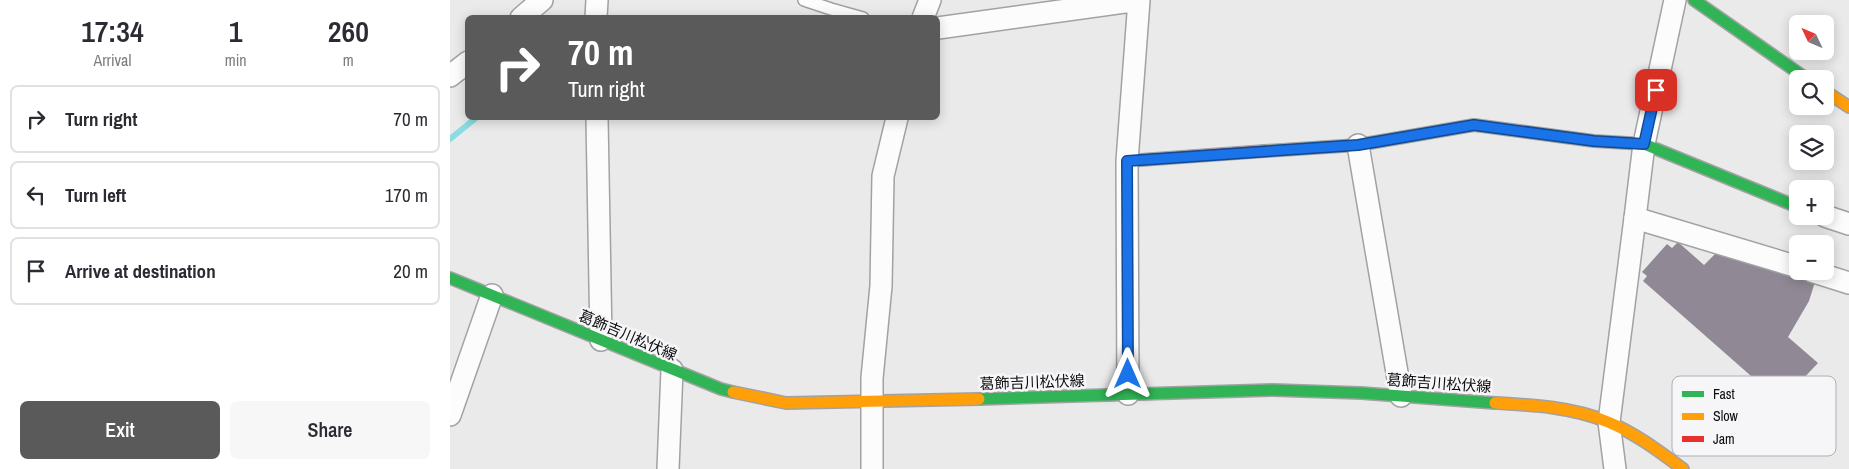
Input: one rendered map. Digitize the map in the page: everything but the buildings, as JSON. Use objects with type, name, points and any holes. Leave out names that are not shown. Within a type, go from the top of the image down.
[{"type":"main road","points":[[1694,0],[1794,70]]},
{"type":"main road","points":[[1834,97],[1849,107]]},
{"type":"main road","points":[[1127,161],[1358,145],[1474,125],[1594,141],[1644,144],[1789,202]]},
{"type":"main road","name":"葛飾吉川松伏線","points":[[450,278],[721,389],[751,397],[786,403],[1273,390],[1401,396],[1540,406],[1578,412],[1609,422],[1656,449],[1683,469]]},
{"type":"street","points":[[524,15],[542,0]]},
{"type":"street","points":[[596,15],[597,0]]},
{"type":"street","points":[[924,15],[930,0]]},
{"type":"street","points":[[940,28],[1139,0],[1127,161],[1128,394]]},
{"type":"street","points":[[1615,469],[1609,422],[1644,144],[1675,0]]},
{"type":"street","points":[[450,76],[465,64]]},
{"type":"street","points":[[597,120],[601,340]]},
{"type":"street","points":[[872,469],[872,378],[881,286],[883,176],[897,120]]},
{"type":"street","points":[[1358,145],[1401,396]]},
{"type":"street","points":[[1635,218],[1789,264]]},
{"type":"street","points":[[1834,219],[1849,224]]},
{"type":"street","points":[[1834,278],[1849,283]]},
{"type":"street","points":[[450,415],[492,295]]},
{"type":"street","points":[[668,469],[672,370]]},
{"type":"lane","points":[[804,0],[851,15]]},
{"type":"waterway","points":[[450,139],[474,120]]},
{"type":"traffic: fast","points":[[1694,0],[1794,70]]},
{"type":"traffic: fast","points":[[1265,151],[1358,145],[1474,125],[1594,141],[1644,144],[1789,203]]},
{"type":"traffic: fast","points":[[450,278],[721,389],[733,392]]},
{"type":"traffic: fast","points":[[979,399],[1273,390],[1361,393],[1495,403]]},
{"type":"traffic: slow","points":[[1834,97],[1849,107]]},
{"type":"traffic: slow","points":[[733,392],[786,403],[979,399]]},
{"type":"traffic: slow","points":[[1495,403],[1567,410],[1595,417],[1618,426],[1638,437],[1683,469]]},
{"type":"traffic: jam","points":[[1127,161],[1265,151]]},
{"type":"route","points":[[1128,374],[1127,161],[1358,145],[1474,125],[1594,141],[1644,144],[1656,90]]}]
